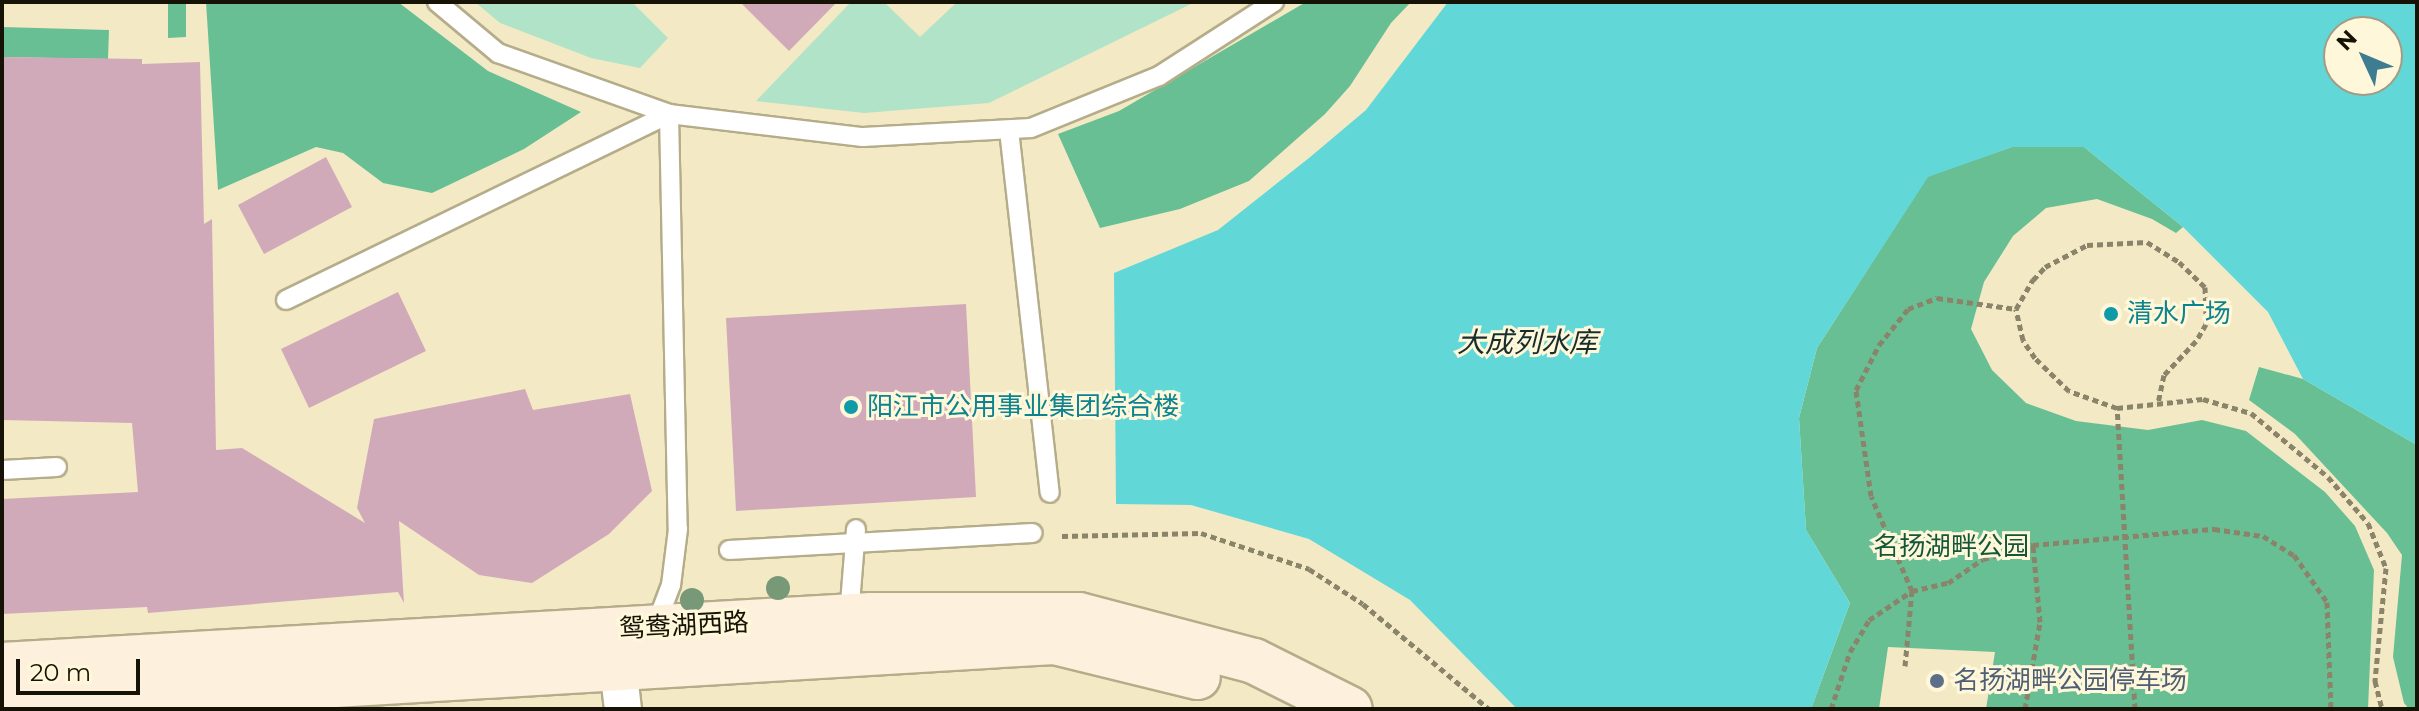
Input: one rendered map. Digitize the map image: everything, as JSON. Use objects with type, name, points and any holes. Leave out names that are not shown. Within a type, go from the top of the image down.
[{"type":"main road","name":"鸳鸯湖西路","points":[[2,705],[627,659],[849,616],[1079,615],[1254,661],[1350,709]]},
{"type":"main road","name":"鸳鸯湖西路","points":[[2,665],[627,659],[1054,642],[1248,690],[1282,709]]},
{"type":"lane","points":[[437,2],[498,53],[669,114],[863,137],[1031,128],[1159,76],[1274,2]]},
{"type":"lane","points":[[286,300],[669,114]]},
{"type":"lane","points":[[627,659],[671,585],[678,529],[669,114]]},
{"type":"lane","points":[[1009,130],[1050,493]]},
{"type":"lane","points":[[2,470],[57,467]]},
{"type":"lane","points":[[729,550],[855,537],[1033,533]]},
{"type":"lane","points":[[849,616],[855,537]]},
{"type":"path","points":[[2158,404],[2164,375],[2196,341],[2206,324],[2205,287],[2179,262],[2147,242],[2087,245],[2045,267],[2016,309],[2023,340],[2035,358],[2069,391],[2117,408],[2158,404],[2203,399],[2251,413],[2328,477],[2368,523],[2386,568],[2375,681],[2382,709]]},
{"type":"path","points":[[1905,666],[1912,591],[1871,496],[1856,390],[1879,345],[1908,309],[1937,298],[2016,309]]},
{"type":"path","points":[[2117,408],[2122,538],[2135,709]]},
{"type":"path","points":[[1831,709],[1850,652],[1869,620],[1912,591],[1948,583],[1983,559],[2033,545],[2214,529],[2263,536],[2294,555],[2327,602],[2331,709]]},
{"type":"path","points":[[1087,538],[1201,533],[1309,569],[1363,604],[1489,709]]},
{"type":"path","points":[[2025,709],[2040,622],[2033,545]]},
{"type":"green space","points":[[168,2],[186,2],[186,37],[168,38]]},
{"type":"green space","points":[[206,2],[398,2],[488,71],[581,112],[524,149],[432,193],[383,183],[343,153],[316,147],[218,190]]},
{"type":"green space","points":[[475,2],[632,2],[668,38],[640,68],[591,58],[500,23]]},
{"type":"green space","points":[[851,2],[884,2],[920,37],[957,2],[1195,2],[989,103],[864,113],[756,101]]},
{"type":"green space","points":[[1306,2],[1411,2],[1391,23],[1350,86],[1325,114],[1249,181],[1180,209],[1100,228],[1058,134],[1119,111]]},
{"type":"green space","points":[[2,27],[109,30],[108,59],[2,57]]},
{"type":"green space","name":"名扬湖畔公园","points":[[2012,147],[2084,147],[2183,227],[2176,233],[2152,219],[2097,199],[2046,208],[2013,236],[1984,282],[1971,329],[1992,370],[2026,403],[2076,421],[2148,430],[2202,420],[2246,431],[2325,492],[2355,526],[2374,570],[2368,709],[1986,709],[1995,652],[1888,647],[1879,709],[1811,709],[1850,603],[1806,530],[1799,418],[1817,348],[1928,176]]},
{"type":"green space","points":[[2259,367],[2303,379],[2417,445],[2417,709],[2409,709],[2404,703],[2393,657],[2402,555],[2387,533],[2295,434],[2249,400]]},
{"type":"water","name":"大成列水库","points":[[1448,2],[2417,2],[2417,445],[2303,379],[2268,312],[2183,227],[2084,147],[2012,147],[1928,177],[1817,348],[1799,418],[1806,530],[1850,603],[1811,709],[1517,709],[1410,600],[1309,539],[1191,505],[1116,504],[1114,273],[1218,230],[1366,110]]},
{"type":"building","points":[[740,2],[837,2],[789,51]]},
{"type":"building","points":[[2,57],[142,59],[142,64],[200,62],[204,224],[212,219],[216,450],[242,448],[365,523],[357,508],[374,419],[525,389],[533,410],[630,394],[652,491],[609,534],[532,583],[479,575],[399,521],[404,603],[398,592],[148,613],[147,607],[2,614],[2,499],[138,492],[132,423],[2,420]]},
{"type":"building","points":[[326,157],[352,207],[264,254],[238,205]]},
{"type":"building","points":[[398,292],[426,351],[309,408],[281,349]]},
{"type":"building","name":"阳江市公用事业集团综合楼","points":[[966,304],[976,497],[736,511],[726,318]]},
{"type":"place","name":"清水广场","points":[[2111,314]]},
{"type":"place","name":"阳江市公用事业集团综合楼","points":[[851,407]]},
{"type":"place","name":"名扬湖畔公园停车场","points":[[1937,681]]}]
